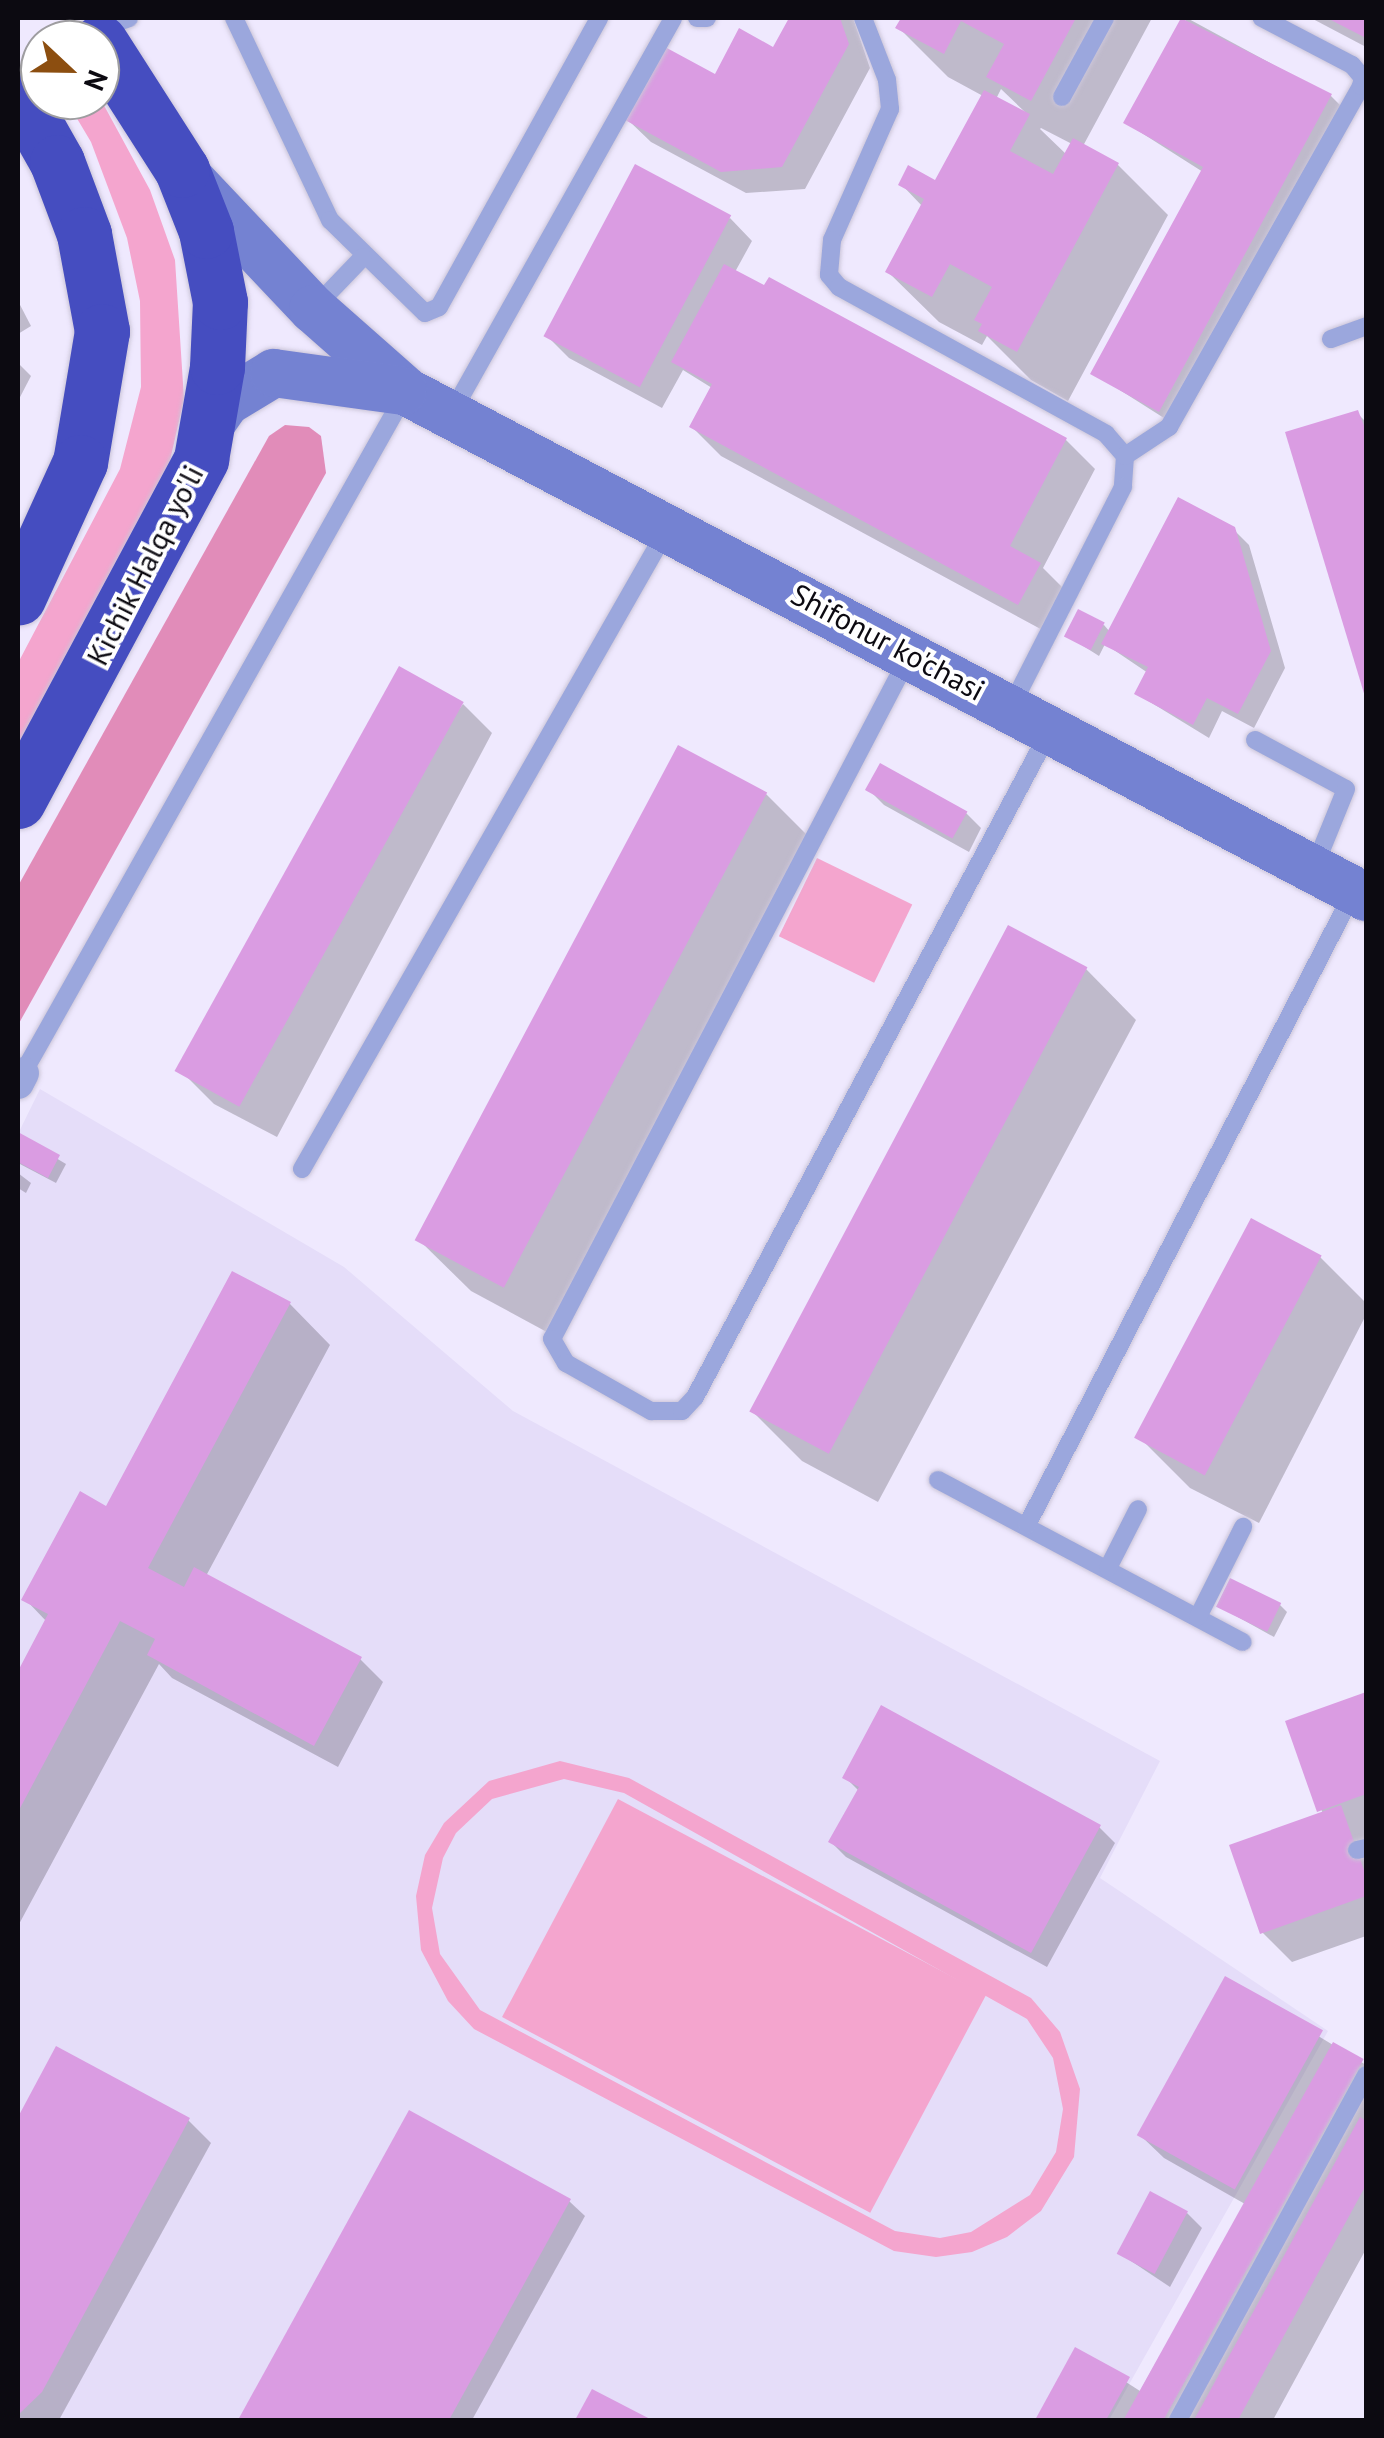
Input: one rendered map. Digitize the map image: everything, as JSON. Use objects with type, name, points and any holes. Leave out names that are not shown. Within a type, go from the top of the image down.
[{"type":"highway","name":"Kichik Halqa yo'li","points":[[18,800],[171,520],[201,460],[210,424],[218,284],[182,170],[120,63]]},
{"type":"highway","points":[[18,93],[57,162],[84,234],[102,331],[80,462],[18,598]]},
{"type":"street","name":"Shifonur ko'chasi","points":[[182,170],[313,309],[406,392],[669,526],[1345,886]]},
{"type":"street","name":"Shifonur ko'chasi","points":[[210,424],[226,402],[274,373],[406,392]]},
{"type":"lane","points":[[234,18],[314,194],[363,257],[419,310],[433,313],[599,18]]},
{"type":"lane","points":[[451,414],[673,18]]},
{"type":"lane","points":[[698,18],[707,18]]},
{"type":"lane","points":[[864,18],[887,80],[890,110],[832,240],[829,275],[839,287],[1106,434],[1124,456],[1123,487],[1032,717],[696,1397],[682,1411],[651,1411],[566,1363],[552,1338],[910,654]]},
{"type":"lane","points":[[1062,97],[1105,18]]},
{"type":"lane","points":[[1124,456],[1170,427],[1361,86],[1363,78],[1352,65],[1262,18]]},
{"type":"lane","points":[[313,309],[363,257]]},
{"type":"lane","points":[[1331,339],[1366,326]]},
{"type":"lane","points":[[20,1078],[406,392]]},
{"type":"lane","points":[[302,1169],[669,526]]},
{"type":"lane","points":[[1027,1525],[1345,886],[1346,789],[1255,740]]},
{"type":"lane","points":[[938,1480],[1243,1642]]},
{"type":"lane","points":[[1108,1568],[1138,1510]]},
{"type":"lane","points":[[1198,1617],[1243,1527]]},
{"type":"lane","points":[[1178,2420],[1366,2075]]},
{"type":"shaded area","points":[[78,120],[112,120],[150,190],[175,260],[184,399],[165,483],[18,753],[18,663],[120,469],[141,387],[140,301],[127,238],[91,142]]},
{"type":"shaded area","points":[[285,425],[309,427],[321,436],[326,473],[18,1025],[18,886],[269,436]]},
{"type":"shaded area","points":[[817,858],[912,904],[874,983],[779,936]]},
{"type":"shaded area","points":[[40,1089],[344,1267],[513,1411],[1160,1761],[1100,1878],[1328,2031],[1109,2420],[18,2420],[18,1134]]},
{"type":"shaded area","points":[[560,1761],[629,1778],[1031,1998],[1060,2032],[1080,2089],[1074,2157],[1041,2211],[1007,2237],[972,2252],[936,2257],[894,2251],[474,2029],[448,2001],[421,1950],[416,1896],[425,1855],[444,1823],[489,1781]],"holes":[[[564,1779],[624,1793],[1027,2019],[1053,2058],[1063,2109],[1056,2152],[1030,2195],[971,2232],[940,2238],[895,2231],[480,2010],[440,1954],[432,1908],[443,1858],[456,1833],[492,1799]]]},
{"type":"shaded area","points":[[618,1799],[986,1995],[870,2213],[502,2017]]},
{"type":"building","points":[[789,18],[840,18],[849,44],[782,167],[721,172],[625,120],[665,47],[715,74],[739,28],[773,47]]},
{"type":"building","points":[[901,18],[1076,18],[1031,101],[986,77],[1004,44],[961,21],[944,54],[895,28]]},
{"type":"building","points":[[1181,18],[1332,94],[1159,412],[1090,374],[1203,167],[1123,123]]},
{"type":"building","points":[[1327,18],[1366,18],[1366,38]]},
{"type":"building","points":[[984,90],[1030,114],[1010,151],[1053,174],[1073,138],[1119,163],[1017,352],[978,331],[982,324],[974,320],[992,287],[950,264],[932,297],[885,272],[924,199],[898,185],[908,165],[935,180]]},
{"type":"building","points":[[635,164],[731,215],[640,387],[543,336]]},
{"type":"building","points":[[724,264],[764,285],[769,277],[1067,438],[1010,546],[1041,563],[1018,605],[689,427],[712,384],[671,362]]},
{"type":"building","points":[[1358,410],[1366,431],[1366,700],[1285,432]]},
{"type":"building","points":[[1178,497],[1235,527],[1271,651],[1238,714],[1207,698],[1193,725],[1134,694],[1148,667],[1101,644]]},
{"type":"building","points":[[1078,609],[1105,623],[1091,650],[1064,637]]},
{"type":"building","points":[[399,666],[464,702],[239,1107],[175,1071]]},
{"type":"building","points":[[678,745],[767,792],[504,1288],[415,1240]]},
{"type":"building","points":[[880,763],[967,811],[952,839],[865,790]]},
{"type":"building","points":[[1008,925],[1087,967],[829,1454],[749,1412]]},
{"type":"building","points":[[18,1132],[60,1155],[48,1178],[18,1162]]},
{"type":"building","points":[[1251,1218],[1322,1256],[1205,1475],[1134,1438]]},
{"type":"building","points":[[232,1271],[291,1302],[148,1568],[184,1587],[194,1567],[362,1657],[314,1746],[147,1655],[155,1639],[120,1621],[18,1812],[18,1671],[48,1614],[21,1600],[80,1491],[106,1506]]},
{"type":"building","points":[[1230,1578],[1281,1603],[1267,1632],[1216,1607]]},
{"type":"building","points":[[1366,1692],[1366,1794],[1317,1812],[1285,1721]]},
{"type":"building","points":[[881,1705],[1101,1825],[1031,1953],[828,1842],[859,1787],[842,1778]]},
{"type":"building","points":[[1341,1805],[1366,1876],[1366,1896],[1260,1934],[1229,1845]]},
{"type":"building","points":[[1225,1976],[1323,2030],[1235,2189],[1137,2135]]},
{"type":"building","points":[[1333,2042],[1364,2059],[1163,2420],[1123,2420]]},
{"type":"building","points":[[56,2046],[190,2118],[42,2392],[18,2415],[18,2117]]},
{"type":"building","points":[[409,2110],[571,2199],[449,2420],[238,2420]]},
{"type":"building","points":[[1360,2117],[1366,2121],[1366,2185],[1238,2420],[1194,2420]]},
{"type":"building","points":[[1150,2191],[1188,2211],[1155,2274],[1117,2254]]},
{"type":"building","points":[[1075,2347],[1130,2377],[1106,2420],[1035,2420]]},
{"type":"building","points":[[592,2389],[652,2420],[575,2420]]}]
